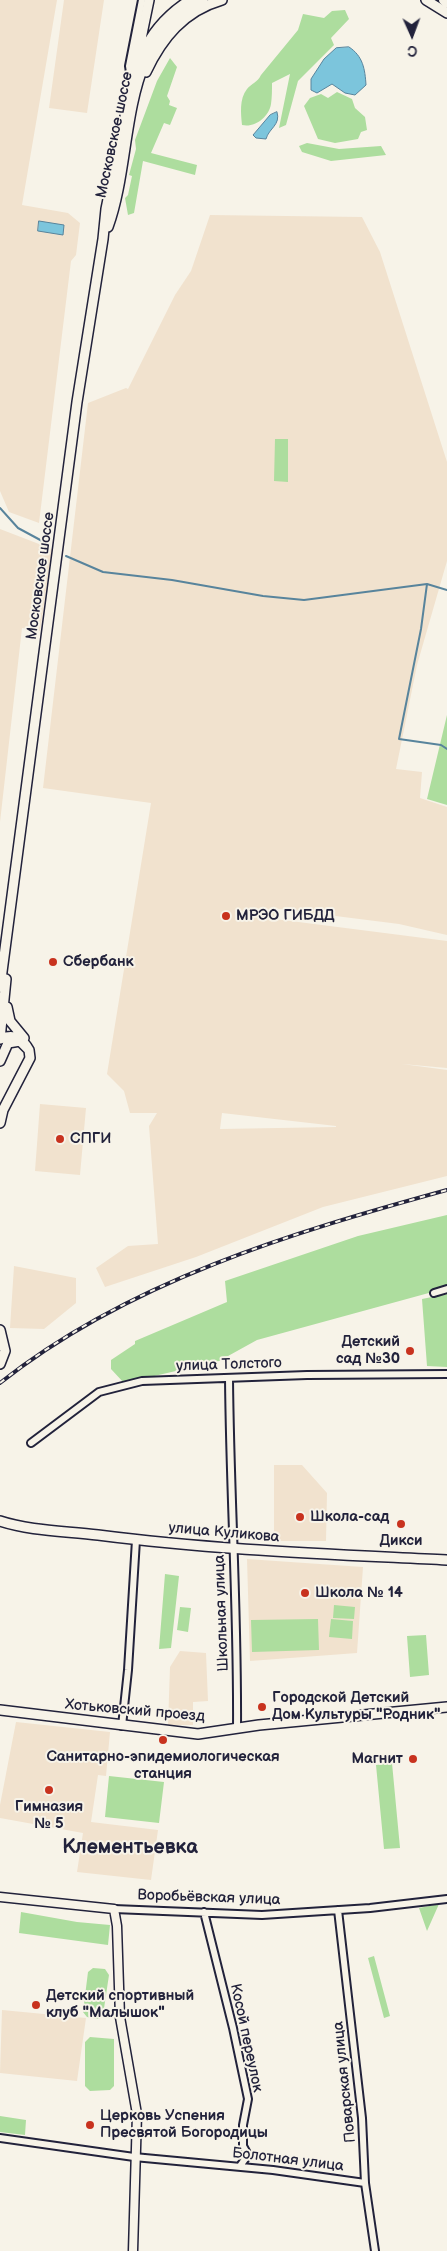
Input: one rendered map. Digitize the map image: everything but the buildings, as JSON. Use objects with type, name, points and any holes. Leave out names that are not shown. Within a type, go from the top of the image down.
[{"type":"main road","points":[[131,81],[149,0]]},
{"type":"main road","points":[[131,81],[148,39],[175,9],[190,0]]},
{"type":"main road","name":"Московское шоссе","points":[[103,239],[112,214],[135,92],[148,53],[157,39],[178,15],[203,0]]},
{"type":"main road","points":[[127,140],[146,72],[168,34],[182,20],[196,10],[222,0]]},
{"type":"main road","points":[[426,0],[447,13]]},
{"type":"main road","points":[[444,0],[447,3]]},
{"type":"main road","name":"Московское шоссе","points":[[0,1039],[2,988],[12,927],[10,917],[77,402],[106,209],[131,81]]},
{"type":"main road","points":[[0,1123],[3,1110],[30,1058],[30,1050],[26,1041],[10,1021],[2,988]]},
{"type":"main road","points":[[0,1039],[7,1036],[17,1036],[24,1041],[30,1050]]},
{"type":"main road","points":[[0,1061],[8,1043],[20,1041],[30,1050]]},
{"type":"main road","points":[[0,1330],[5,1351],[0,1364]]},
{"type":"main road","name":"улица Куликова","points":[[0,1521],[25,1527],[140,1540],[232,1548],[447,1560]]},
{"type":"main road","name":"Хотьковский проезд","points":[[0,1710],[198,1734],[237,1728],[447,1707]]},
{"type":"street","points":[[135,92],[129,66],[142,0]]},
{"type":"street","points":[[434,1292],[447,1289]]},
{"type":"street","name":"улица Толстого","points":[[31,1443],[99,1392],[142,1381],[307,1375],[447,1374]]},
{"type":"street","name":"Школьная улица","points":[[229,1378],[232,1548],[237,1654],[237,1728]]},
{"type":"street","points":[[122,1726],[140,1540]]},
{"type":"street","name":"Воробьёвская улица","points":[[0,1897],[114,1909],[262,1915],[370,1908],[447,1899]]},
{"type":"street","points":[[114,1909],[117,1926],[120,2017],[125,2057],[136,2098],[133,2251]]},
{"type":"street","name":"Поварская улица","points":[[338,1910],[362,2118],[365,2183],[375,2251]]},
{"type":"street","name":"Косой переулок","points":[[204,1912],[233,2028],[248,2099],[243,2126],[243,2146],[248,2155],[240,2166]]},
{"type":"street","name":"Болотная улица","points":[[0,2138],[134,2157],[240,2166],[365,2183]]},
{"type":"shaded area","points":[[0,0],[57,0],[22,205],[68,213],[80,223],[76,255],[71,261],[39,523],[9,512],[0,491]]},
{"type":"shaded area","points":[[64,0],[104,0],[87,113],[49,108]]},
{"type":"shaded area","points":[[210,215],[362,217],[380,252],[447,462],[447,561],[417,665],[396,769],[422,772],[420,798],[447,807],[447,935],[399,924],[272,908],[275,919],[447,941],[447,1068],[402,1064],[447,1070],[447,1176],[323,1207],[196,1257],[105,1287],[96,1268],[128,1246],[158,1244],[149,1126],[157,1113],[130,1113],[124,1091],[107,1074],[151,803],[43,788],[88,403],[126,388],[128,389],[175,295],[191,271]],"holes":[[[222,1113],[336,1127],[220,1129]]]},
{"type":"shaded area","points":[[0,529],[52,549],[40,631],[22,628],[0,822]]},
{"type":"shaded area","name":"СПГИ","points":[[40,1104],[86,1108],[80,1175],[35,1171]]},
{"type":"shaded area","points":[[14,1266],[76,1278],[76,1303],[44,1329],[10,1328]]},
{"type":"shaded area","name":"Школа-сад","points":[[274,1465],[302,1465],[327,1493],[326,1541],[274,1541]]},
{"type":"shaded area","name":"Школа № 14","points":[[247,1559],[363,1567],[357,1653],[250,1661]]},
{"type":"shaded area","points":[[180,1651],[206,1653],[208,1701],[193,1702],[193,1725],[168,1725],[170,1667]]},
{"type":"shaded area","name":"Гимназия № 5","points":[[16,1722],[110,1732],[106,1776],[98,1775],[91,1822],[158,1830],[151,1880],[77,1872],[83,1833],[0,1818],[0,1805]]},
{"type":"shaded area","points":[[2,2010],[86,2018],[77,2081],[0,2073]]},
{"type":"green space","points":[[345,10],[349,19],[331,38],[334,45],[298,81],[286,125],[279,128],[290,74],[272,83],[270,109],[264,117],[252,125],[242,125],[241,107],[244,93],[258,80],[298,30],[303,14],[324,18],[332,11]]},
{"type":"green space","points":[[170,58],[177,67],[167,96],[170,101],[169,105],[177,108],[170,125],[164,123],[151,153],[197,165],[195,175],[143,161],[134,213],[128,215],[125,198],[128,195],[132,176],[129,175],[136,149],[135,140],[157,81]]},
{"type":"green space","points":[[337,92],[352,99],[355,108],[365,117],[367,130],[361,132],[358,139],[335,143],[318,139],[304,106],[310,98],[321,94],[328,98]]},
{"type":"green space","points":[[307,143],[339,149],[381,146],[386,155],[331,161],[302,152],[299,146]]},
{"type":"green space","points":[[275,439],[288,439],[288,482],[274,481]]},
{"type":"green space","points":[[447,715],[447,805],[427,799]]},
{"type":"green space","points":[[447,1215],[447,1288],[257,1340],[219,1361],[124,1383],[111,1369],[111,1360],[135,1344],[135,1341],[227,1302],[225,1281],[358,1236]]},
{"type":"green space","points":[[447,1294],[447,1367],[427,1366],[422,1299]]},
{"type":"green space","points":[[165,1574],[179,1576],[171,1648],[159,1649]]},
{"type":"green space","points":[[334,1605],[355,1607],[354,1619],[333,1618]]},
{"type":"green space","points":[[180,1607],[191,1608],[188,1632],[177,1630]]},
{"type":"green space","points":[[318,1619],[319,1650],[252,1652],[251,1620]]},
{"type":"green space","points":[[331,1619],[353,1621],[352,1639],[329,1637]]},
{"type":"green space","points":[[426,1635],[429,1675],[410,1677],[407,1636]]},
{"type":"green space","points":[[392,1763],[400,1848],[384,1849],[376,1765]]},
{"type":"green space","points":[[109,1776],[164,1782],[159,1823],[105,1817]]},
{"type":"green space","points":[[439,1904],[427,1931],[419,1908]]},
{"type":"green space","points":[[21,1912],[77,1922],[110,1925],[108,1945],[19,1933]]},
{"type":"green space","points":[[374,1956],[390,2016],[384,2018],[368,1958]]},
{"type":"green space","points":[[93,1968],[105,1969],[109,1975],[103,2015],[98,2019],[87,2017],[83,2012],[88,1972]]},
{"type":"green space","points":[[90,2037],[114,2039],[114,2086],[110,2090],[90,2091],[85,2086],[85,2042]]},
{"type":"green space","points":[[0,2116],[26,2120],[25,2135],[0,2132]]},
{"type":"water","points":[[349,47],[357,54],[362,63],[366,85],[355,95],[345,93],[332,84],[317,93],[311,90],[311,79],[324,59],[336,48]]},
{"type":"water","points":[[277,112],[276,123],[266,139],[256,138],[253,135],[270,115]]},
{"type":"water","points":[[39,221],[64,225],[63,235],[38,231]]},
{"type":"waterway","points":[[0,508],[18,528],[44,542]]},
{"type":"waterway","points":[[66,556],[103,572],[172,580],[263,596],[304,600],[427,584],[447,590]]},
{"type":"waterway","points":[[427,584],[421,629],[399,739],[441,745],[447,749]]},
{"type":"railway","points":[[0,1383],[50,1347],[102,1316],[157,1288],[213,1264],[271,1243],[388,1206],[447,1190]]},
{"type":"place","name":"МРЭО ГИБДД","points":[[226,916]]},
{"type":"place","name":"Сбербанк","points":[[53,962]]},
{"type":"place","name":"СПГИ","points":[[60,1139]]},
{"type":"place","name":"Детский сад №30","points":[[410,1351]]},
{"type":"place","name":"Школа-сад","points":[[300,1517]]},
{"type":"place","name":"Дикси","points":[[401,1524]]},
{"type":"place","name":"Школа № 14","points":[[305,1593]]},
{"type":"place","name":"Городской Детский Дом Культуры \"Родник\"","points":[[262,1707]]},
{"type":"place","name":"Санитарно-эпидемиологическая станция","points":[[163,1740]]},
{"type":"place","name":"Магнит","points":[[413,1759]]},
{"type":"place","name":"Гимназия № 5","points":[[49,1790]]},
{"type":"place","name":"Детский спортивный клуб \"Малышок\"","points":[[36,2005]]},
{"type":"place","name":"Церковь Успения Пресвятой Богородицы","points":[[90,2125]]},
{"type":"district","name":"Клементьевка","points":[[130,1848]]}]
